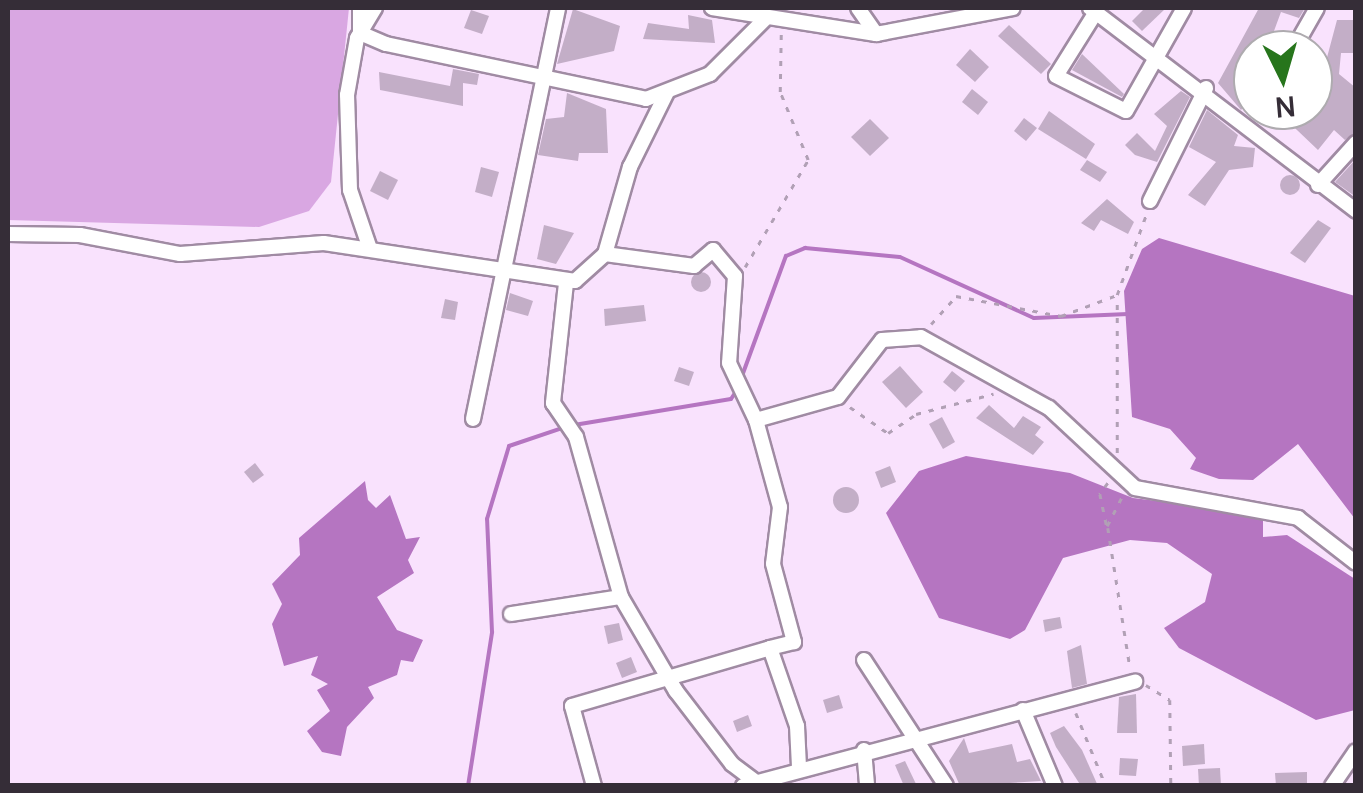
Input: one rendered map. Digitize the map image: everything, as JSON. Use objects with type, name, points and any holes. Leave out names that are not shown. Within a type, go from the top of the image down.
[{"type":"street","points":[[360,8],[347,157],[370,248]]},
{"type":"street","points":[[360,33],[374,8]]},
{"type":"street","points":[[473,419],[485,328],[506,270],[541,75],[558,8]]},
{"type":"street","points":[[712,8],[783,23],[876,34],[1013,8]]},
{"type":"street","points":[[783,23],[792,8]]},
{"type":"street","points":[[858,8],[876,34]]},
{"type":"street","points":[[1184,8],[1159,55],[1128,110],[1058,79],[1056,67],[1093,10],[1159,55],[1206,88],[1233,112]]},
{"type":"street","points":[[1305,30],[1318,8]]},
{"type":"street","points":[[360,33],[646,98],[710,74],[765,19]]},
{"type":"street","points":[[1150,201],[1206,88]]},
{"type":"street","points":[[667,92],[630,167],[605,254],[566,283],[553,403],[576,437],[621,597],[665,672],[732,764],[753,784],[799,766],[1135,682]]},
{"type":"street","points":[[1254,130],[1318,185],[1356,211]]},
{"type":"street","points":[[1318,185],[1356,144]]},
{"type":"street","points":[[8,234],[80,234],[180,254],[370,248],[566,283]]},
{"type":"street","points":[[594,786],[572,706],[665,672],[794,642],[777,599],[780,507],[756,420],[728,363],[738,284],[712,250],[694,266],[605,254]]},
{"type":"street","points":[[756,420],[838,397],[882,340],[921,337],[950,346],[1009,390],[1049,408],[1110,480],[1298,518],[1356,563]]},
{"type":"street","points":[[511,614],[621,597]]},
{"type":"street","points":[[770,648],[797,726],[799,766]]},
{"type":"street","points":[[864,660],[920,736],[946,786]]},
{"type":"street","points":[[1023,710],[1055,786]]},
{"type":"street","points":[[864,750],[867,786]]},
{"type":"street","points":[[1332,786],[1356,751]]},
{"type":"path","points":[[738,284],[808,160],[780,92],[783,23]]},
{"type":"path","points":[[1150,201],[1117,295],[1107,526],[1118,630],[1135,682],[1170,700],[1171,786]]},
{"type":"path","points":[[921,337],[956,296],[1061,316],[1117,295]]},
{"type":"path","points":[[838,397],[888,433],[916,414],[1009,390]]},
{"type":"path","points":[[1107,526],[1123,495]]},
{"type":"path","points":[[1072,698],[1106,786]]},
{"type":"shaded area","points":[[8,8],[349,8],[331,182],[309,211],[259,227],[8,220]]},
{"type":"shaded area","points":[[1159,238],[1355,296],[1355,519],[1298,444],[1253,480],[1219,479],[1190,469],[1196,458],[1170,429],[1132,417],[1124,291],[1142,249]]},
{"type":"shaded area","points":[[966,456],[1070,473],[1133,498],[1263,514],[1263,537],[1287,535],[1355,579],[1355,710],[1316,720],[1179,648],[1164,628],[1205,602],[1212,574],[1167,543],[1130,540],[1063,558],[1025,630],[1010,639],[939,618],[886,513],[919,471]]},
{"type":"shaded area","points":[[365,481],[368,500],[376,508],[390,495],[406,539],[420,537],[408,560],[414,573],[377,597],[397,630],[423,640],[413,662],[401,660],[397,675],[368,687],[374,698],[347,727],[341,756],[322,752],[307,731],[330,711],[317,690],[328,684],[311,675],[318,656],[284,666],[272,624],[282,604],[272,584],[300,555],[299,538]]},
{"type":"building","points":[[1145,8],[1166,8],[1142,31],[1132,21]]},
{"type":"building","points":[[1259,8],[1305,8],[1299,18],[1281,12],[1274,30],[1247,30]]},
{"type":"building","points":[[573,9],[620,26],[614,51],[557,64]]},
{"type":"building","points":[[471,10],[489,16],[482,34],[464,28]]},
{"type":"building","points":[[688,15],[712,20],[715,43],[643,39],[648,23],[689,29]]},
{"type":"building","points":[[1337,20],[1355,20],[1355,53],[1341,53],[1339,74],[1356,88],[1356,133],[1345,140],[1334,130],[1318,150],[1297,130],[1333,130],[1333,35]]},
{"type":"building","points":[[1009,25],[1051,64],[1041,74],[998,36]]},
{"type":"building","points":[[970,49],[989,67],[975,82],[956,65]]},
{"type":"building","points":[[1082,54],[1124,94],[1122,97],[1072,70]]},
{"type":"building","points":[[1233,56],[1233,101],[1218,83]]},
{"type":"building","points":[[453,69],[479,74],[477,85],[463,83],[463,106],[380,90],[379,72],[450,86]]},
{"type":"building","points":[[972,89],[988,102],[978,115],[962,102]]},
{"type":"building","points":[[1181,91],[1190,97],[1157,162],[1135,155],[1125,145],[1137,133],[1155,151],[1167,126],[1154,114]]},
{"type":"building","points":[[567,93],[606,109],[608,153],[579,153],[578,161],[538,155],[546,119],[564,117]]},
{"type":"building","points":[[1207,110],[1238,135],[1234,146],[1255,148],[1253,167],[1229,170],[1205,206],[1188,195],[1216,162],[1189,147]]},
{"type":"building","points":[[1049,111],[1095,144],[1086,159],[1038,129]]},
{"type":"building","points":[[1024,118],[1037,128],[1026,141],[1014,131]]},
{"type":"building","points":[[870,119],[889,138],[870,156],[851,137]]},
{"type":"building","points":[[1356,159],[1356,197],[1335,182]]},
{"type":"building","points":[[1087,160],[1107,172],[1100,182],[1080,170]]},
{"type":"building","points":[[481,167],[499,172],[492,197],[475,192]]},
{"type":"building","points":[[380,171],[398,180],[388,200],[370,191]]},
{"type":"building","points":[[1290,175],[1300,185],[1290,195],[1280,185]]},
{"type":"building","points":[[1107,199],[1134,222],[1128,234],[1101,220],[1094,231],[1081,223]]},
{"type":"building","points":[[1318,220],[1331,228],[1305,263],[1290,253]]},
{"type":"building","points":[[544,225],[574,233],[556,264],[537,259]]},
{"type":"building","points":[[701,272],[711,282],[701,292],[691,282]]},
{"type":"building","points":[[510,293],[533,301],[528,316],[506,310]]},
{"type":"building","points":[[445,299],[458,302],[455,320],[441,318]]},
{"type":"building","points":[[644,305],[646,321],[605,326],[604,309]]},
{"type":"building","points":[[900,366],[923,392],[906,408],[882,382]]},
{"type":"building","points":[[679,367],[694,372],[689,386],[674,381]]},
{"type":"building","points":[[952,371],[965,381],[955,392],[943,382]]},
{"type":"building","points":[[989,405],[1014,428],[1023,416],[1041,427],[1035,435],[1044,442],[1033,455],[976,418]]},
{"type":"building","points":[[942,417],[955,442],[943,449],[929,424]]},
{"type":"building","points":[[255,463],[264,475],[253,483],[244,472]]},
{"type":"building","points":[[890,466],[896,482],[881,488],[875,472]]},
{"type":"building","points":[[846,487],[855,491],[859,500],[855,509],[846,513],[837,509],[833,500],[837,491]]},
{"type":"building","points":[[1060,617],[1062,628],[1045,632],[1043,620]]},
{"type":"building","points":[[619,623],[623,640],[608,644],[604,626]]},
{"type":"building","points":[[1081,645],[1087,684],[1072,688],[1067,651]]},
{"type":"building","points":[[631,657],[637,672],[622,678],[616,663]]},
{"type":"building","points":[[1136,694],[1137,733],[1117,733],[1119,697]]},
{"type":"building","points":[[839,695],[843,708],[827,713],[823,700]]},
{"type":"building","points":[[748,715],[752,726],[737,732],[733,721]]},
{"type":"building","points":[[1064,726],[1082,750],[1098,786],[1081,786],[1056,747],[1050,733]]},
{"type":"building","points":[[964,738],[969,753],[1012,744],[1017,762],[1030,759],[1041,781],[960,786],[949,761]]},
{"type":"building","points":[[1204,744],[1205,764],[1183,766],[1182,746]]},
{"type":"building","points":[[1120,758],[1138,759],[1136,776],[1119,775]]},
{"type":"building","points":[[905,761],[917,786],[904,786],[895,765]]},
{"type":"building","points":[[1220,768],[1221,786],[1199,786],[1198,769]]},
{"type":"building","points":[[1307,772],[1307,786],[1276,786],[1275,773]]},
{"type":"waterway","points":[[742,376],[786,256],[805,248],[900,257],[1034,318],[1128,314]]},
{"type":"waterway","points":[[574,425],[731,399],[737,390]]},
{"type":"waterway","points":[[468,786],[492,632],[487,519],[509,446],[565,427]]}]
